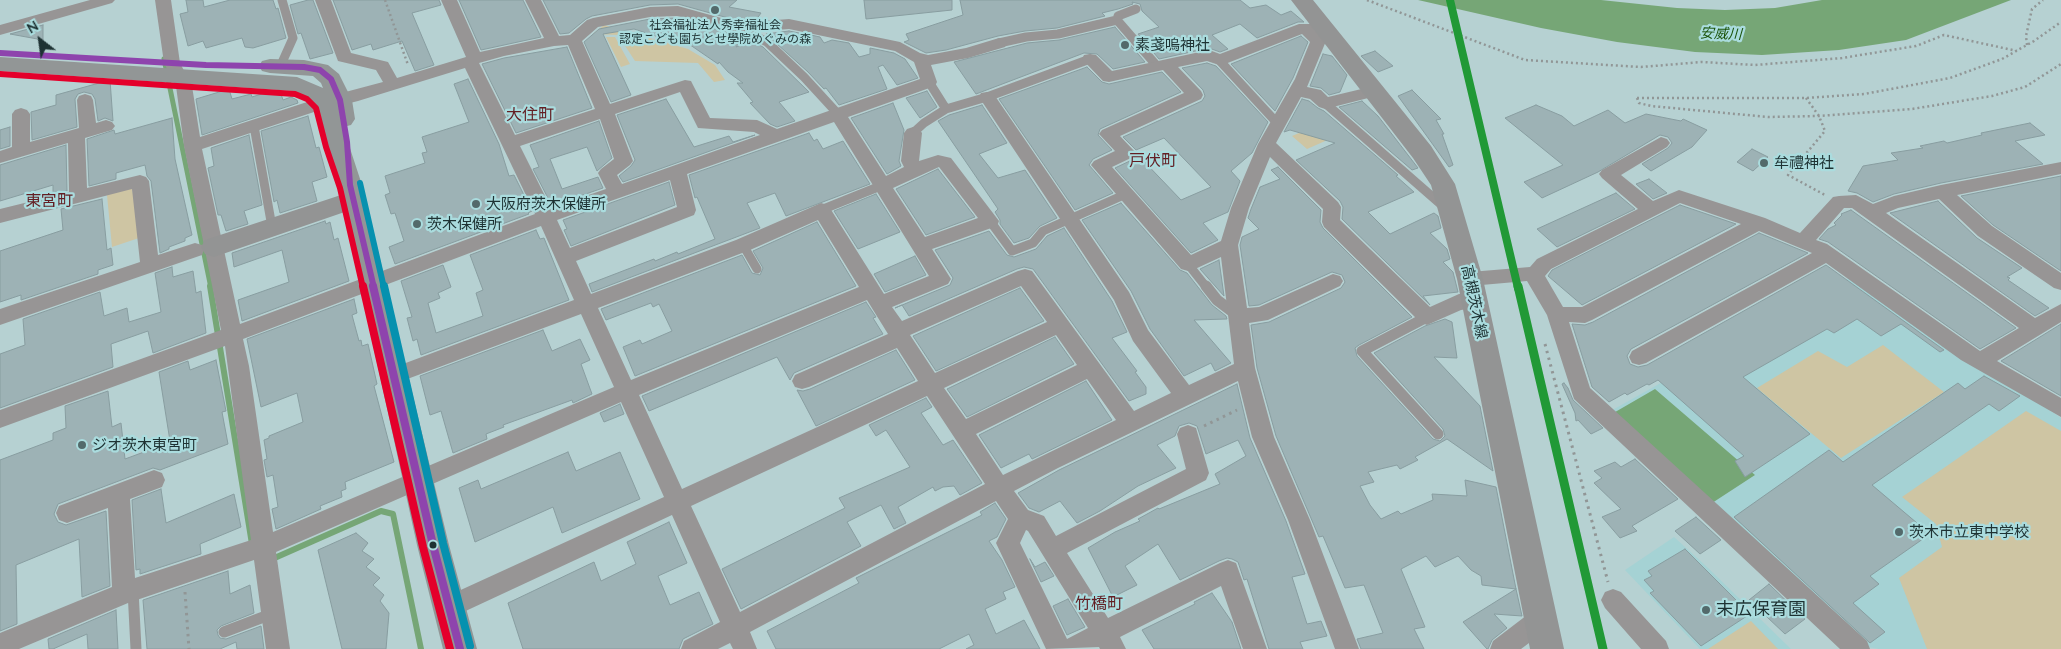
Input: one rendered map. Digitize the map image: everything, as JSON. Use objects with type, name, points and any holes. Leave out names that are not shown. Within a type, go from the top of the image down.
[{"type":"main road","name":"高槻茨木線","points":[[1302,0],[1422,152],[1443,184],[1473,290],[1546,649]]},
{"type":"main road","points":[[0,53],[297,84],[333,102]]},
{"type":"main road","points":[[0,64],[175,70],[280,66],[304,67],[320,70],[331,79],[335,144],[352,192],[418,478],[460,649]]},
{"type":"main road","points":[[205,249],[272,227],[352,192]]},
{"type":"street","points":[[0,30],[107,0]]},
{"type":"street","points":[[163,0],[175,70],[184,86],[205,249],[232,334],[239,366],[261,553],[265,616],[278,649]]},
{"type":"street","points":[[323,0],[344,57],[382,66],[393,84]]},
{"type":"street","points":[[449,0],[472,60],[509,143],[546,217],[741,638]]},
{"type":"street","points":[[533,0],[554,41]]},
{"type":"street","points":[[613,0],[623,17]]},
{"type":"street","points":[[193,146],[502,51],[554,41],[574,40],[593,22],[650,12],[678,11],[739,28],[789,24],[900,47],[921,59],[947,57],[999,44]]},
{"type":"street","points":[[1090,59],[1109,77],[1209,55],[1220,60],[1305,27],[1318,41],[1297,91],[1267,144],[1240,208],[1229,245],[1245,368],[1263,437],[1299,520],[1347,649]]},
{"type":"street","points":[[574,40],[605,111],[624,161],[607,173],[617,192]]},
{"type":"street","points":[[0,419],[373,283],[546,217],[929,82],[921,59]]},
{"type":"street","points":[[1162,65],[1195,95],[1108,134],[1127,153],[1100,165],[1188,264],[1229,245]]},
{"type":"street","points":[[509,143],[685,84],[704,124],[757,126],[776,136]]},
{"type":"street","points":[[1297,91],[1315,94],[1325,103],[1374,92]]},
{"type":"street","points":[[987,97],[1122,297],[1140,335],[1185,396]]},
{"type":"street","points":[[78,196],[85,100]]},
{"type":"street","points":[[21,114],[21,151]]},
{"type":"street","points":[[0,645],[129,592],[184,573],[261,553],[396,491],[418,478],[516,439],[626,390],[875,297],[941,279],[838,114]]},
{"type":"street","points":[[0,157],[106,126]]},
{"type":"street","points":[[913,133],[910,161],[914,170]]},
{"type":"street","points":[[1652,210],[1608,174],[1661,143]]},
{"type":"street","points":[[1267,144],[1332,207],[1331,222],[1428,318],[1459,302],[1473,290],[1526,273],[1534,275],[1557,314],[1582,393],[1858,649]]},
{"type":"street","points":[[883,185],[938,161],[945,162],[990,221],[920,246]]},
{"type":"street","points":[[1871,212],[1894,202],[1941,191],[2061,168]]},
{"type":"street","points":[[564,258],[687,210],[677,171]]},
{"type":"street","points":[[0,216],[140,181],[150,266]]},
{"type":"street","points":[[1941,191],[1985,231],[2061,283]]},
{"type":"street","points":[[1534,275],[1544,264],[1679,196],[1804,241],[1827,254],[1980,361],[2061,408]]},
{"type":"street","points":[[1804,241],[1839,202],[1856,201],[2034,328]]},
{"type":"street","points":[[394,376],[743,245],[821,210],[931,385],[1020,518],[1036,523],[1109,641]]},
{"type":"street","points":[[1557,314],[1585,315],[1758,223]]},
{"type":"street","points":[[0,317],[205,249]]},
{"type":"street","points":[[1639,357],[1827,254]]},
{"type":"street","points":[[802,381],[1026,276],[1130,423]]},
{"type":"street","points":[[1239,316],[1261,315],[1333,281]]},
{"type":"street","points":[[1980,361],[2061,312]]},
{"type":"street","points":[[449,607],[678,503],[1060,325]]},
{"type":"street","points":[[962,431],[1090,368]]},
{"type":"street","points":[[694,649],[741,638],[1050,461],[1245,368]]},
{"type":"street","points":[[1053,549],[1198,473],[1188,434]]},
{"type":"street","points":[[67,513],[154,480]]},
{"type":"street","points":[[118,494],[129,592]]},
{"type":"street","points":[[1020,518],[1008,543],[1059,649]]},
{"type":"street","points":[[1071,649],[1109,641],[1228,571],[1256,649]]},
{"type":"street","points":[[1613,600],[1657,649]]},
{"type":"street","points":[[1502,649],[1540,620]]},
{"type":"lane","points":[[280,66],[293,38],[282,0]]},
{"type":"lane","points":[[999,44],[1026,37],[1058,34],[1117,20],[1118,16],[1136,9]]},
{"type":"lane","points":[[1117,20],[1162,65]]},
{"type":"lane","points":[[739,28],[767,42],[804,77],[838,114]]},
{"type":"lane","points":[[913,133],[924,123],[946,109],[987,97],[1071,64],[1090,59]]},
{"type":"lane","points":[[1220,60],[1278,124]]},
{"type":"lane","points":[[929,82],[946,109]]},
{"type":"lane","points":[[1325,103],[1452,214]]},
{"type":"lane","points":[[254,126],[272,227]]},
{"type":"lane","points":[[821,210],[883,185]]},
{"type":"lane","points":[[990,221],[1012,251],[1033,243],[1043,231],[1126,194]]},
{"type":"lane","points":[[743,245],[757,269]]},
{"type":"lane","points":[[1188,264],[1217,300],[1239,316]]},
{"type":"lane","points":[[1428,318],[1362,351],[1438,434]]},
{"type":"lane","points":[[129,592],[136,649]]},
{"type":"lane","points":[[224,632],[265,616]]},
{"type":"path","points":[[385,0],[412,75],[417,77]]},
{"type":"path","points":[[1366,0],[1526,60],[1641,67],[1702,62],[1756,65],[1842,58],[1916,46],[1944,35],[2017,51]]},
{"type":"path","points":[[2027,45],[2026,36],[2032,9],[2043,0]]},
{"type":"path","points":[[2061,22],[2002,59],[1950,78],[1864,94],[1806,98],[1637,98],[1639,102],[1651,106],[1768,117],[1912,110],[1992,96],[2026,87],[2061,64]]},
{"type":"path","points":[[1806,98],[1819,116],[1825,131],[1788,176],[1839,202]]},
{"type":"path","points":[[1544,340],[1613,600]]},
{"type":"path","points":[[1188,434],[1254,402]]},
{"type":"path","points":[[184,573],[189,649]]},
{"type":"shaded area","points":[[604,25],[688,49],[715,65],[725,80],[714,82],[698,63],[635,61],[618,35],[593,34]]},
{"type":"shaded area","points":[[606,37],[615,37],[630,64],[621,67]]},
{"type":"shaded area","points":[[1318,125],[1332,138],[1307,149],[1292,136]]},
{"type":"shaded area","points":[[132,187],[139,238],[112,247],[107,195]]},
{"type":"shaded area","name":"茨木市立東中学校","points":[[1854,275],[2061,418],[2061,649],[1879,649],[1862,646],[1607,413]]},
{"type":"shaded area","points":[[1883,345],[1944,392],[1841,458],[1757,388],[1818,351],[1847,367]]},
{"type":"shaded area","points":[[2026,411],[2061,431],[2061,649],[1927,649],[1899,578],[1942,547],[1936,524],[1902,497]]},
{"type":"shaded area","name":"末広保育園","points":[[1674,537],[1791,649],[1700,649],[1625,570]]},
{"type":"shaded area","points":[[1751,621],[1778,649],[1708,649]]},
{"type":"water","name":"安威川","points":[[1418,0],[1601,0],[1677,8],[1725,10],[1775,8],[1822,0],[2011,0],[1906,40],[1839,50],[1762,55],[1695,52],[1617,42],[1541,28]]},
{"type":"water","points":[[1655,389],[1755,475],[1709,505],[1610,415]]},
{"type":"building","points":[[186,0],[203,0],[204,7],[230,0],[273,0],[276,9],[278,8],[286,38],[253,48],[245,47],[242,38],[206,48],[203,41],[188,46],[180,14],[188,12]]},
{"type":"building","points":[[313,0],[333,53],[310,59],[301,33],[298,34],[290,5]]},
{"type":"building","points":[[333,0],[439,0],[441,5],[412,13],[434,65],[415,71],[402,41],[373,50],[371,44],[352,50]]},
{"type":"building","points":[[459,0],[523,0],[541,37],[481,50]]},
{"type":"building","points":[[543,0],[737,0],[729,7],[761,13],[756,20],[739,21],[678,4],[650,5],[592,16],[569,33],[560,34]]},
{"type":"building","points":[[864,0],[952,0],[952,10],[866,19]]},
{"type":"building","points":[[960,0],[1240,0],[1250,8],[1266,5],[1281,15],[1291,11],[1304,22],[1298,22],[1257,38],[1240,24],[1212,35],[1228,49],[1220,52],[1209,48],[1159,59],[1138,34],[1159,27],[1142,11],[1140,4],[1132,2],[1133,4],[1102,13],[1105,16],[1057,28],[998,36],[946,50],[926,53],[904,42],[909,40],[906,34],[963,15]]},
{"type":"building","points":[[677,18],[743,37],[736,47],[751,41],[763,47],[809,92],[779,102],[795,121],[777,127],[770,124],[750,103],[753,102],[737,83],[743,83],[728,72],[719,62],[718,64],[683,40],[678,43],[664,36],[662,38],[634,29],[603,34],[631,95],[611,102],[584,42],[599,29],[650,19]]},
{"type":"building","points":[[43,25],[43,40],[10,34]]},
{"type":"building","points":[[1115,27],[1145,62],[1113,69],[1097,54],[1084,53],[976,94],[954,62],[1027,43],[1059,40]]},
{"type":"building","points":[[789,31],[799,33],[804,38],[811,35],[820,37],[824,43],[832,40],[849,43],[859,57],[870,54],[870,48],[894,53],[905,59],[918,78],[897,85],[883,65],[878,67],[887,89],[839,105],[826,88],[824,89],[766,34]]},
{"type":"building","points":[[1301,36],[1308,42],[1293,78],[1275,111],[1231,64]]},
{"type":"building","points":[[567,47],[592,108],[516,133],[482,64],[504,58]]},
{"type":"building","points":[[1375,51],[1393,66],[1378,72],[1361,56]]},
{"type":"building","points":[[1323,54],[1332,56],[1347,75],[1340,92],[1329,95],[1321,88],[1310,86]]},
{"type":"building","points":[[1207,63],[1216,66],[1268,122],[1252,153],[1231,171],[1240,181],[1228,212],[1203,223],[1218,240],[1191,253],[1115,168],[1134,159],[1137,154],[1181,200],[1211,187],[1164,138],[1136,150],[1123,137],[1202,101],[1205,96],[1203,90],[1182,68]]},
{"type":"building","points":[[1087,67],[1102,82],[1109,84],[1162,72],[1181,92],[1100,129],[1098,135],[1112,150],[1093,159],[1089,165],[1113,193],[1075,210],[999,99]]},
{"type":"building","points":[[468,79],[499,144],[509,176],[514,175],[532,211],[529,214],[395,264],[389,247],[404,241],[395,213],[391,214],[385,195],[390,193],[385,176],[425,163],[422,153],[427,152],[422,137],[469,122],[454,84]]},
{"type":"building","points":[[110,80],[113,121],[105,118],[98,121],[95,99],[92,94],[84,92],[78,94],[75,99],[77,127],[32,140],[31,112],[56,105],[56,95]]},
{"type":"building","points":[[229,89],[232,99],[251,94],[252,97],[268,92],[281,94],[283,100],[291,97],[297,100],[298,103],[202,135],[196,99]]},
{"type":"building","points":[[1412,90],[1441,119],[1436,120],[1444,134],[1442,134],[1453,165],[1449,167],[1398,96]]},
{"type":"building","points":[[927,91],[937,107],[920,118],[906,98]]},
{"type":"building","points":[[666,99],[694,147],[729,136],[733,142],[755,135],[623,182],[619,176],[635,160],[617,115]]},
{"type":"building","points":[[1302,99],[1309,101],[1324,111],[1398,175],[1396,176],[1414,192],[1368,212],[1390,234],[1434,213],[1438,216],[1441,228],[1430,233],[1447,249],[1450,259],[1443,262],[1453,272],[1458,292],[1423,296],[1430,305],[1342,219],[1343,207],[1340,201],[1296,160],[1335,143],[1290,130],[1284,132]]},
{"type":"building","points":[[1362,101],[1378,116],[1418,168],[1412,170],[1339,107]]},
{"type":"building","points":[[893,103],[904,130],[899,161],[901,166],[887,174],[851,118]]},
{"type":"building","points":[[982,105],[1007,143],[979,154],[998,178],[1025,170],[1057,218],[1040,226],[1029,238],[1014,243],[1000,224],[1000,220],[995,212],[998,209],[938,121],[949,115]]},
{"type":"building","points":[[1536,105],[1562,116],[1574,126],[1608,110],[1625,123],[1646,114],[1681,121],[1683,119],[1707,130],[1692,147],[1651,171],[1642,164],[1668,148],[1672,143],[1668,137],[1660,135],[1598,172],[1542,198],[1524,182],[1563,165],[1505,118]]},
{"type":"building","points":[[308,116],[316,148],[319,147],[327,177],[312,182],[317,201],[280,213],[277,200],[274,202],[261,131]]},
{"type":"building","points":[[172,118],[175,159],[192,235],[185,238],[185,241],[169,247],[169,249],[160,253],[151,181],[147,176],[145,165],[116,173],[116,179],[89,186],[87,139],[114,130],[115,134]]},
{"type":"building","points":[[599,121],[612,158],[597,171],[587,147],[550,159],[562,189],[598,177],[603,188],[557,204],[556,202],[551,204],[533,169],[539,167],[530,145]]},
{"type":"building","points":[[2030,123],[2045,135],[2015,141],[2043,164],[1941,183],[1894,194],[1873,202],[1857,193],[1848,191],[1863,166],[1898,160],[1891,153],[1923,148],[1920,146],[1944,141],[1947,143],[1982,135],[1981,133]]},
{"type":"building","points":[[10,127],[10,146],[0,149],[0,130]]},
{"type":"building","points":[[809,133],[814,141],[817,139],[823,149],[843,141],[870,184],[786,216],[775,193],[747,203],[760,228],[592,292],[589,284],[654,259],[655,261],[677,252],[678,254],[715,239],[697,197],[695,198],[689,175]]},
{"type":"building","points":[[249,135],[262,205],[244,211],[248,224],[226,231],[221,215],[218,215],[208,168],[214,166],[211,148]]},
{"type":"building","points":[[66,145],[67,191],[53,192],[53,185],[0,201],[0,165]]},
{"type":"building","points":[[1752,149],[1768,157],[1753,171],[1737,162]]},
{"type":"building","points":[[1278,167],[1321,210],[1320,222],[1323,228],[1412,317],[1359,345],[1355,348],[1357,356],[1433,439],[1440,441],[1445,436],[1443,429],[1374,353],[1425,326],[1445,319],[1452,322],[1457,358],[1434,357],[1480,406],[1493,471],[1447,439],[1415,457],[1418,460],[1400,469],[1397,465],[1368,472],[1374,482],[1360,486],[1370,505],[1381,519],[1398,511],[1401,514],[1433,500],[1432,494],[1467,496],[1465,480],[1496,487],[1516,589],[1482,585],[1481,576],[1471,570],[1458,556],[1435,567],[1426,556],[1401,569],[1425,627],[1414,629],[1424,649],[1361,649],[1357,639],[1383,633],[1364,585],[1345,588],[1323,536],[1319,537],[1276,436],[1257,368],[1251,325],[1269,322],[1341,288],[1345,282],[1342,275],[1332,272],[1259,305],[1249,306],[1240,245],[1242,237],[1259,229],[1248,218],[1260,187],[1280,179],[1271,170]]},
{"type":"building","points":[[938,169],[975,217],[926,235],[896,189]]},
{"type":"building","points":[[2061,176],[2061,271],[1993,225],[1961,196]]},
{"type":"building","points":[[1649,179],[1667,193],[1653,199],[1636,184]]},
{"type":"building","points":[[669,182],[675,205],[571,246],[564,230],[567,229],[563,220]]},
{"type":"building","points":[[1616,193],[1635,209],[1557,247],[1537,229]]},
{"type":"building","points":[[876,194],[900,232],[858,249],[834,211]]},
{"type":"building","points":[[102,199],[107,250],[111,248],[113,265],[98,270],[98,274],[21,300],[21,295],[0,302],[0,251],[63,230],[61,209]]},
{"type":"building","points":[[1938,201],[1977,238],[2022,268],[2007,277],[2010,278],[2008,280],[2049,308],[2035,316],[1890,213]]},
{"type":"building","points":[[1121,203],[1180,270],[1187,273],[1212,305],[1226,316],[1227,319],[1194,320],[1231,363],[1215,371],[1211,363],[1184,376],[1150,329],[1131,291],[1082,220]]},
{"type":"building","points":[[1680,205],[1736,224],[1582,305],[1548,276],[1552,270]]},
{"type":"building","points":[[1851,210],[2016,328],[1980,349],[1828,242],[1819,239],[1828,229],[1836,225],[1834,223],[1841,214]]},
{"type":"building","points":[[325,221],[326,224],[330,222],[334,240],[338,238],[349,281],[242,321],[238,300],[289,282],[282,250],[234,267],[232,253]]},
{"type":"building","points":[[817,222],[856,286],[635,376],[623,347],[640,340],[642,344],[672,331],[659,304],[653,307],[651,303],[606,320],[601,309],[742,255],[752,273],[760,275],[763,268],[753,251]]},
{"type":"building","points":[[1064,228],[1112,301],[1127,332],[1112,338],[1137,371],[1135,372],[1146,387],[1146,394],[1129,401],[1033,269],[1024,267],[1017,269],[909,316],[902,305],[950,285],[953,278],[935,250],[989,231],[1007,255],[1014,257],[1036,249],[1047,236]]},
{"type":"building","points":[[536,230],[540,239],[544,238],[569,300],[421,355],[417,339],[413,341],[407,318],[412,317],[401,281],[443,265],[451,287],[438,293],[440,298],[428,303],[436,333],[483,316],[476,293],[483,290],[470,255]]},
{"type":"building","points":[[1759,233],[1808,253],[1631,349],[1627,356],[1630,364],[1638,367],[1647,365],[1826,265],[1944,350],[1940,352],[1901,324],[1881,336],[1857,319],[1834,333],[1827,329],[1743,377],[1810,434],[1745,477],[1735,461],[1744,456],[1658,380],[1627,395],[1625,393],[1609,402],[1592,387],[1572,324],[1585,325],[1593,322]]},
{"type":"building","points":[[915,256],[926,275],[885,292],[874,274]]},
{"type":"building","points":[[1219,260],[1224,296],[1200,269]]},
{"type":"building","points":[[172,267],[173,277],[193,271],[196,293],[201,291],[206,333],[153,353],[148,331],[111,344],[113,367],[0,408],[0,354],[25,345],[23,319],[100,292],[104,316],[127,308],[129,322],[161,312],[155,273]]},
{"type":"building","points":[[1020,288],[1044,321],[936,371],[913,336]]},
{"type":"building","points":[[354,299],[357,313],[352,315],[359,341],[361,340],[362,346],[368,344],[377,384],[374,386],[394,462],[345,482],[346,489],[341,491],[342,497],[320,506],[321,509],[276,529],[272,509],[278,507],[273,475],[267,477],[264,460],[267,459],[264,440],[269,438],[269,436],[303,422],[297,393],[261,407],[247,339]]},
{"type":"building","points":[[866,302],[876,317],[873,318],[883,334],[794,373],[790,380],[777,357],[649,411],[642,396]]},
{"type":"building","points":[[2061,324],[2061,396],[2001,361]]},
{"type":"building","points":[[543,330],[552,351],[580,339],[590,360],[581,364],[592,394],[573,403],[572,400],[503,425],[504,427],[486,434],[487,439],[453,453],[441,411],[430,415],[420,376]]},
{"type":"building","points":[[1055,337],[1074,364],[967,417],[947,389]]},
{"type":"building","points":[[896,350],[915,380],[816,426],[797,390],[810,389]]},
{"type":"building","points":[[216,360],[226,411],[222,412],[228,444],[160,470],[153,468],[58,504],[54,514],[58,522],[66,525],[106,511],[110,586],[82,597],[79,539],[16,565],[17,624],[0,631],[0,460],[53,440],[53,433],[66,428],[65,406],[108,391],[112,427],[121,423],[125,459],[163,445],[170,441],[159,372],[188,361],[190,370]]},
{"type":"building","points":[[1984,376],[2020,396],[1999,411],[1989,404],[1872,485],[1930,534],[1870,576],[1879,584],[1853,603],[1885,632],[1870,643],[1734,517],[1829,450],[1843,462],[1958,383],[1965,389]]},
{"type":"building","points":[[1086,381],[1112,420],[1032,459],[1029,454],[1001,468],[979,435]]},
{"type":"building","points":[[1564,383],[1573,400],[1603,428],[1591,434],[1578,420],[1576,421],[1575,413],[1562,384]]},
{"type":"building","points":[[1237,384],[1250,438],[1286,521],[1305,574],[1292,577],[1307,624],[1321,621],[1327,636],[1300,642],[1303,649],[1269,649],[1247,579],[1244,580],[1238,562],[1232,559],[1227,558],[1219,561],[1180,580],[1158,544],[1125,566],[1137,585],[1113,597],[1088,548],[1115,532],[1140,521],[1138,519],[1158,508],[1220,484],[1215,474],[1246,456],[1238,440],[1206,454],[1197,426],[1189,423],[1179,426],[1175,436],[1157,445],[1176,468],[1138,486],[1100,511],[1077,523],[1060,501],[1039,512],[1029,508],[1018,493],[1059,470]]},
{"type":"building","points":[[926,398],[932,407],[921,413],[943,445],[953,440],[982,483],[960,495],[954,486],[943,487],[935,491],[933,487],[898,507],[906,523],[894,529],[881,505],[847,522],[861,546],[741,609],[722,569],[845,508],[839,498],[910,467],[886,430],[876,436],[869,425]]},
{"type":"building","points":[[620,404],[624,414],[604,422],[600,413]]},
{"type":"building","points":[[568,452],[576,471],[620,452],[640,499],[562,533],[553,507],[475,542],[459,488],[478,480],[481,489]]},
{"type":"building","points":[[1635,459],[1678,499],[1632,526],[1637,531],[1620,538],[1602,517],[1621,509],[1594,483],[1602,478],[1594,471],[1615,462],[1621,467]]},
{"type":"building","points":[[161,489],[166,523],[234,494],[241,527],[200,544],[201,554],[140,574],[140,569],[136,570],[132,500]]},
{"type":"building","points":[[995,503],[1006,519],[997,537],[989,541],[1002,560],[1015,587],[1003,592],[1006,599],[985,609],[996,634],[1024,620],[1040,649],[966,649],[974,645],[969,634],[939,649],[776,649],[767,631],[859,583],[856,578],[982,515],[980,512]]},
{"type":"building","points":[[1696,517],[1721,540],[1700,554],[1675,531]]},
{"type":"building","points":[[669,522],[687,563],[658,576],[670,605],[699,592],[713,624],[683,639],[679,649],[523,649],[508,603],[594,562],[601,581],[636,564],[627,542]]},
{"type":"building","points":[[356,533],[368,543],[362,551],[374,559],[366,567],[380,578],[373,585],[384,595],[380,601],[389,613],[386,649],[342,649],[318,550]]},
{"type":"building","name":"末広保育園","points":[[1685,549],[1750,614],[1701,646],[1650,593],[1654,591],[1644,580],[1652,576],[1648,571]]},
{"type":"building","points":[[1030,559],[1035,567],[1045,562],[1054,576],[1041,582]]},
{"type":"building","points":[[228,571],[230,594],[250,585],[254,613],[221,626],[217,630],[218,635],[220,638],[226,639],[261,626],[264,649],[237,649],[236,642],[220,649],[147,649],[143,600]]},
{"type":"building","points":[[1769,584],[1805,619],[1785,634],[1749,600]]},
{"type":"building","points":[[1516,589],[1522,616],[1494,614],[1507,628],[1492,640],[1487,649],[1463,622]]},
{"type":"building","points":[[1212,593],[1232,622],[1241,649],[1154,649],[1142,630],[1195,604],[1194,602]]},
{"type":"building","points":[[1068,599],[1085,627],[1067,635],[1053,606]]},
{"type":"building","points":[[116,610],[118,649],[88,649],[87,634],[49,649],[48,639]]},
{"type":"waterway","points":[[164,59],[211,288]]},
{"type":"waterway","points":[[210,286],[252,544]]},
{"type":"waterway","points":[[270,560],[381,511],[393,514],[421,649]]},
{"type":"transit line","points":[[1450,0],[1603,649]]},
{"type":"transit line","points":[[0,53],[206,65],[304,67],[320,70],[331,79],[340,100],[347,142],[350,185],[433,545],[460,649]]},
{"type":"transit line","points":[[0,74],[295,94],[307,99],[316,108],[326,147],[340,188],[423,547],[450,649]]},
{"type":"transit line","points":[[360,183],[443,543],[470,646]]},
{"type":"place","name":"社会福祉法人秀幸福祉会 認定こども園ちとせ學院めぐみの森","points":[[715,10]]},
{"type":"place","name":"素戔嗚神社","points":[[1125,45]]},
{"type":"place","name":"牟禮神社","points":[[1764,163]]},
{"type":"place","name":"大阪府茨木保健所","points":[[476,204]]},
{"type":"place","name":"茨木保健所","points":[[417,224]]},
{"type":"place","name":"ジオ茨木東宮町","points":[[82,445]]},
{"type":"place","name":"茨木市立東中学校","points":[[1899,532]]},
{"type":"place","name":"末広保育園","points":[[1706,610]]},
{"type":"district","name":"大住町","points":[[530,115]]},
{"type":"district","name":"戸伏町","points":[[1153,161]]},
{"type":"district","name":"東宮町","points":[[49,201]]},
{"type":"district","name":"竹橋町","points":[[1099,604]]}]
